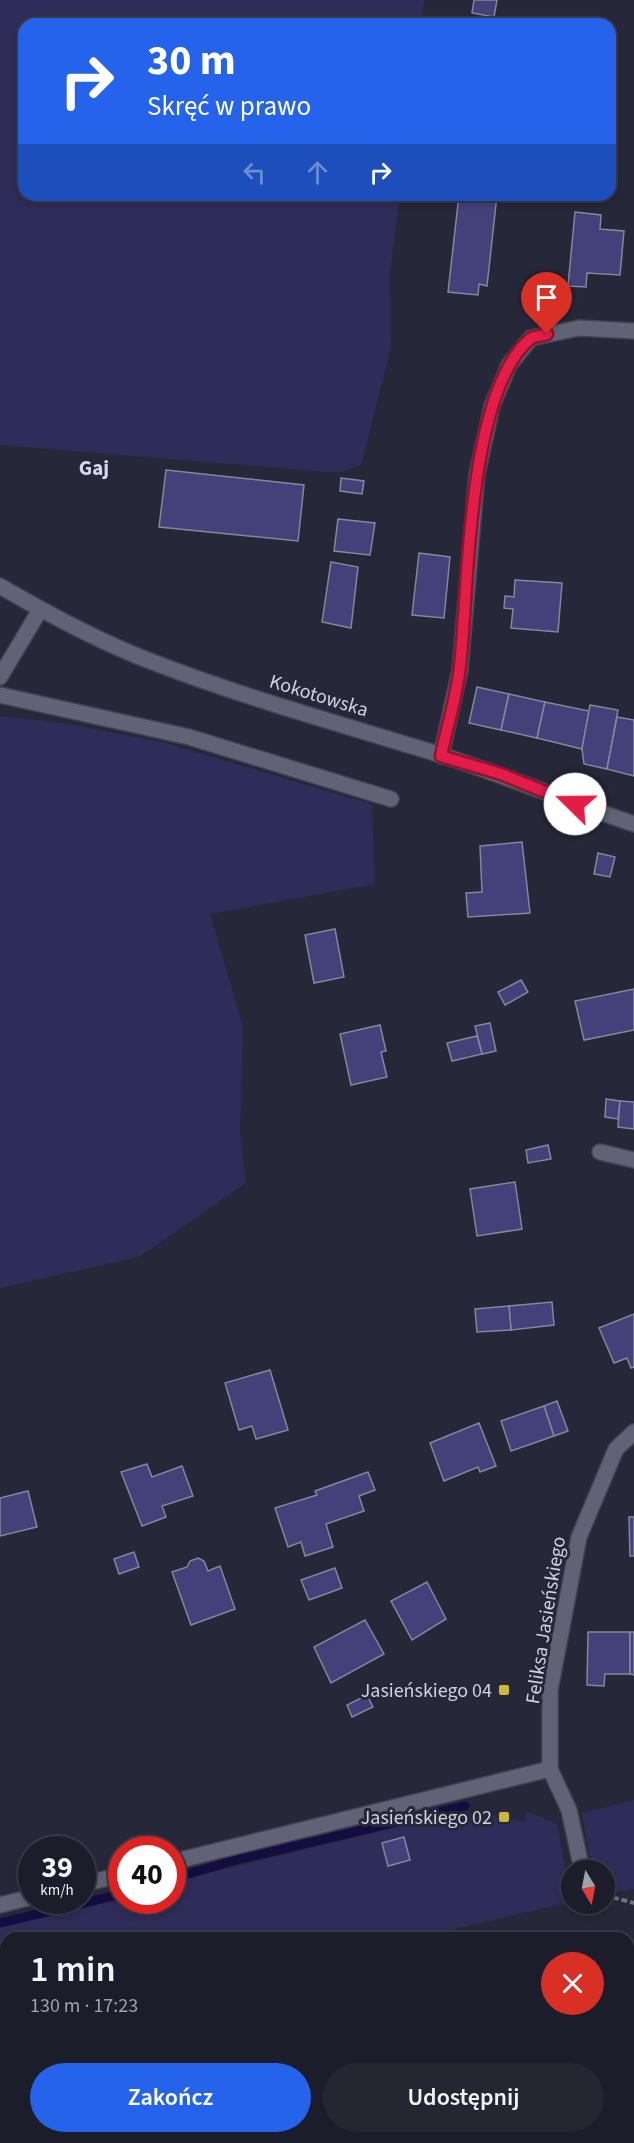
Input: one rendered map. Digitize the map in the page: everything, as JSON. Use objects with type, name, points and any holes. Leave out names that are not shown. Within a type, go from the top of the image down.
[{"type":"street","points":[[441,756],[460,670],[477,474],[492,406],[509,365],[531,338],[579,328],[634,331]]},
{"type":"street","name":"Kokotowska","points":[[0,586],[40,610],[98,639],[169,668],[501,774],[575,804],[634,824]]},
{"type":"street","points":[[0,677],[40,610]]},
{"type":"street","points":[[0,694],[189,737],[391,799]]},
{"type":"street","points":[[600,1152],[634,1160]]},
{"type":"street","name":"Feliksa Jasieńskiego","points":[[550,1769],[550,1690],[579,1537],[616,1449],[634,1432]]},
{"type":"street","points":[[186,1859],[550,1769],[569,1810],[580,1860]]},
{"type":"street","points":[[0,1905],[18,1900]]},
{"type":"path","points":[[615,1898],[634,1903]]},
{"type":"shaded area","points":[[0,0],[424,0],[422,18],[18,18],[18,201],[399,201],[390,274],[391,348],[361,465],[338,473],[0,445]]},
{"type":"shaded area","points":[[0,716],[63,723],[162,742],[372,804],[375,884],[210,914],[243,1027],[240,1131],[246,1183],[139,1257],[0,1288]]},
{"type":"shaded area","points":[[634,1800],[634,1889],[615,1892],[615,1860],[590,1860],[582,1813]]},
{"type":"shaded area","points":[[461,1811],[525,1821],[526,1811],[557,1824],[563,1860],[561,1860],[561,1904],[441,1932],[0,1932],[0,1924],[40,1914],[96,1914],[96,1900],[108,1897],[108,1914],[186,1914],[186,1879]],"holes":[[[404,1837],[410,1860],[388,1866],[382,1843]]]},
{"type":"building","points":[[474,0],[497,0],[494,17],[472,13]]},
{"type":"building","points":[[458,201],[496,201],[487,286],[479,284],[478,295],[448,292]]},
{"type":"building","points":[[575,212],[601,215],[600,229],[624,231],[620,275],[587,273],[586,287],[568,286]]},
{"type":"building","points":[[166,470],[304,485],[298,541],[159,527]]},
{"type":"building","points":[[341,478],[364,481],[362,494],[340,491]]},
{"type":"building","points":[[338,519],[375,523],[370,555],[334,551]]},
{"type":"building","points":[[419,553],[450,557],[444,618],[412,615]]},
{"type":"building","points":[[331,562],[358,567],[351,628],[322,622]]},
{"type":"building","points":[[515,580],[562,583],[558,632],[511,628],[513,609],[504,608],[505,596],[514,597]]},
{"type":"building","points":[[477,687],[509,694],[501,730],[469,723]]},
{"type":"building","points":[[509,694],[545,702],[537,738],[501,730]]},
{"type":"building","points":[[545,702],[589,711],[582,749],[537,738]]},
{"type":"building","points":[[590,705],[618,710],[607,769],[584,764],[582,749]]},
{"type":"building","points":[[617,717],[634,720],[634,776],[607,769]]},
{"type":"building","points":[[522,842],[530,913],[468,917],[466,893],[482,892],[480,846]]},
{"type":"building","points":[[598,853],[615,857],[610,877],[594,874]]},
{"type":"building","points":[[335,929],[344,977],[314,983],[305,935]]},
{"type":"building","points":[[521,980],[528,992],[505,1005],[498,992]]},
{"type":"building","points":[[634,989],[634,1030],[584,1040],[575,1001]]},
{"type":"building","points":[[490,1023],[496,1051],[482,1054],[475,1026]]},
{"type":"building","points":[[380,1025],[386,1051],[381,1052],[387,1077],[351,1085],[340,1034]]},
{"type":"building","points":[[477,1036],[482,1054],[452,1061],[447,1043]]},
{"type":"building","points":[[606,1099],[620,1101],[618,1119],[605,1117]]},
{"type":"building","points":[[620,1101],[634,1102],[634,1129],[618,1127]]},
{"type":"building","points":[[548,1145],[551,1159],[528,1163],[526,1150]]},
{"type":"building","points":[[515,1182],[522,1229],[477,1236],[470,1189]]},
{"type":"building","points":[[552,1302],[554,1325],[511,1330],[509,1306]]},
{"type":"building","points":[[509,1306],[511,1330],[477,1332],[475,1309]]},
{"type":"building","points":[[634,1314],[634,1367],[631,1368],[627,1358],[614,1363],[599,1328]]},
{"type":"building","points":[[270,1370],[288,1430],[256,1439],[252,1426],[239,1430],[225,1383]]},
{"type":"building","points":[[557,1401],[568,1431],[554,1436],[544,1406]]},
{"type":"building","points":[[544,1406],[554,1436],[511,1451],[501,1421]]},
{"type":"building","points":[[479,1423],[496,1466],[480,1472],[478,1467],[444,1481],[430,1443]]},
{"type":"building","points":[[147,1464],[152,1477],[182,1466],[193,1496],[162,1506],[166,1517],[142,1526],[121,1472]]},
{"type":"building","points":[[368,1472],[375,1490],[359,1496],[364,1511],[326,1524],[333,1547],[305,1556],[301,1542],[288,1547],[275,1508],[317,1495],[315,1491]]},
{"type":"building","points":[[28,1491],[37,1527],[0,1536],[0,1498]]},
{"type":"building","points":[[629,1517],[634,1517],[634,1556],[630,1556]]},
{"type":"building","points":[[134,1552],[139,1567],[119,1574],[114,1559]]},
{"type":"building","points":[[198,1558],[204,1561],[208,1571],[220,1566],[235,1609],[191,1625],[172,1572],[187,1567],[190,1561]]},
{"type":"building","points":[[335,1568],[342,1588],[309,1600],[301,1580]]},
{"type":"building","points":[[427,1582],[446,1619],[412,1640],[391,1601]]},
{"type":"building","points":[[365,1620],[384,1654],[331,1683],[314,1647]]},
{"type":"building","points":[[588,1632],[630,1632],[630,1674],[605,1674],[604,1686],[587,1685]]},
{"type":"building","points":[[630,1632],[634,1632],[634,1675],[630,1674]]},
{"type":"building","points":[[367,1695],[373,1707],[352,1717],[347,1705]]},
{"type":"building","points":[[404,1837],[410,1860],[388,1866],[382,1843]]},
{"type":"waterway","points":[[186,1875],[232,1861],[465,1806]]},
{"type":"waterway","points":[[0,1923],[108,1897]]},
{"type":"place","name":"Jasieńskiego 04","points":[[504,1690]]},
{"type":"place","name":"Jasieńskiego 02","points":[[504,1817]]},
{"type":"district","name":"Gaj","points":[[94,468]]},
{"type":"route","points":[[547,334],[531,338],[509,365],[492,406],[477,474],[460,670],[441,756],[501,774],[575,804]]}]
